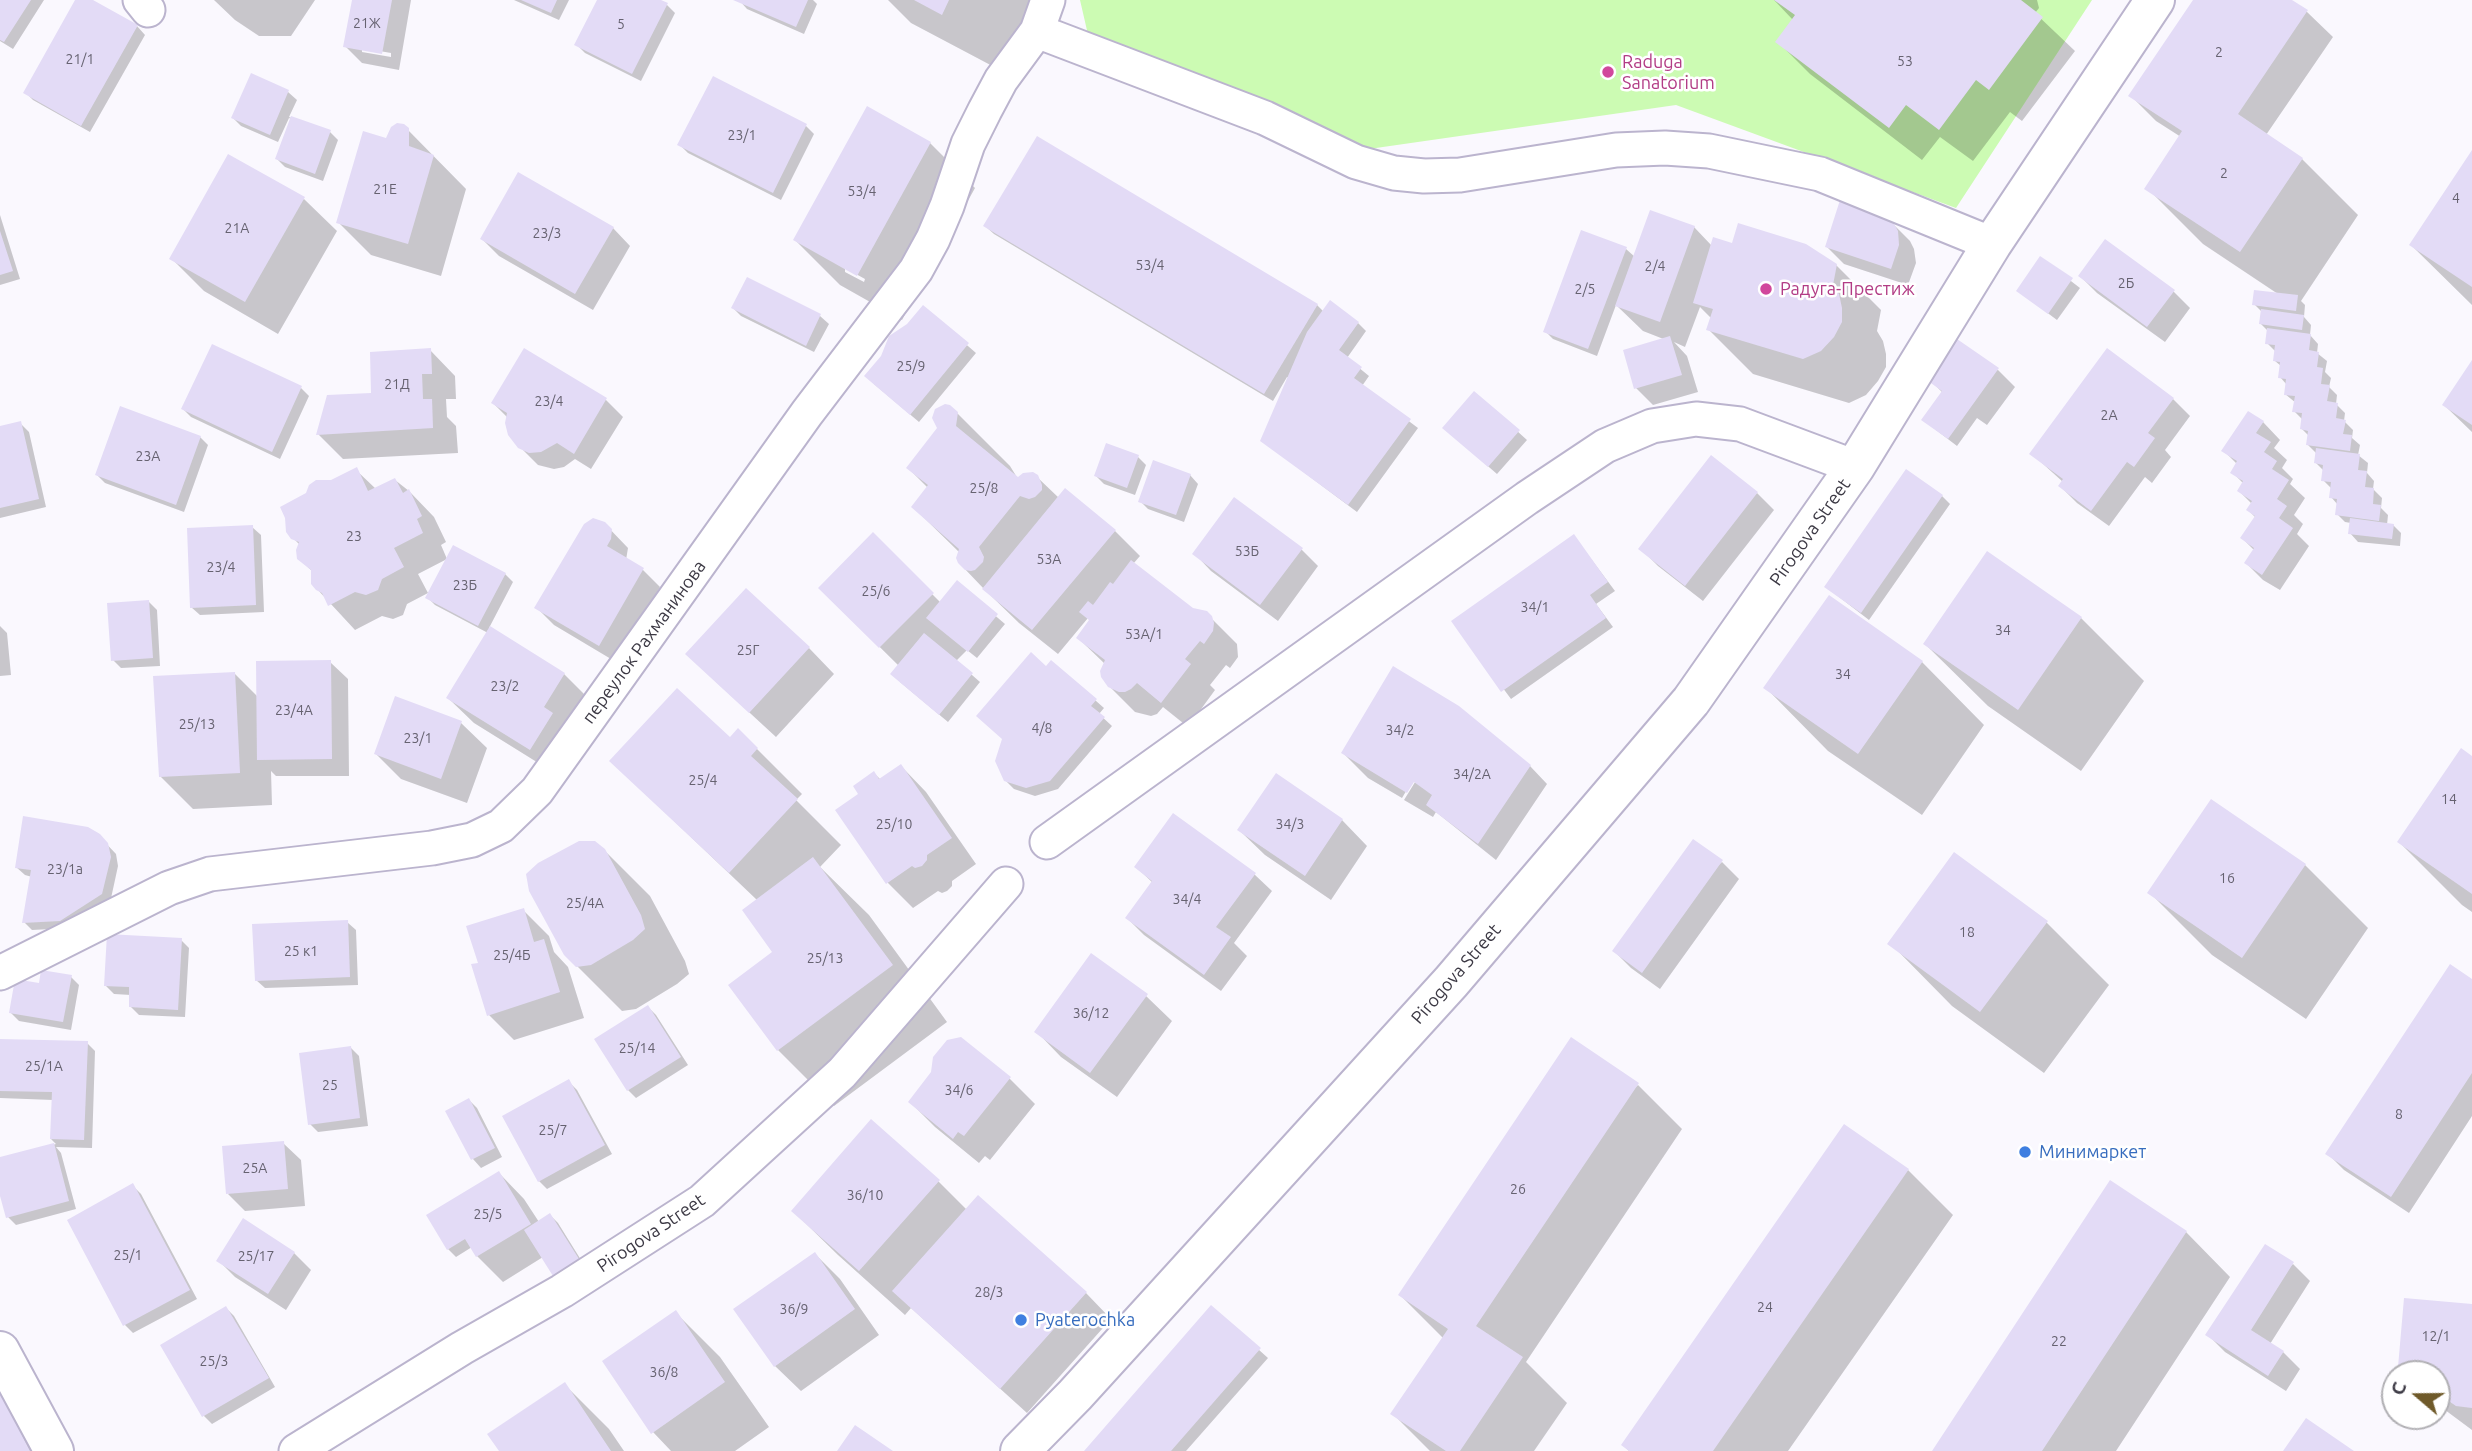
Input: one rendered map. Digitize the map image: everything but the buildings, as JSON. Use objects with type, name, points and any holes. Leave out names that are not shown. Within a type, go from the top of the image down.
[{"type":"street","name":"переулок Рахманинова","points":[[0,973],[169,888],[210,874],[432,848],[472,840],[500,826],[537,791],[807,413],[916,270],[933,239],[968,144],[1001,80],[1037,31],[1048,0]]},
{"type":"street","name":"Pirogova Street","points":[[1020,1451],[1075,1395],[1451,982],[1691,701],[1855,467],[1992,244],[2155,0]]},
{"type":"street","points":[[1037,31],[1265,118],[1356,162],[1394,173],[1460,175],[1616,150],[1665,148],[1709,151],[1820,174],[1992,244]]},
{"type":"street","name":"Pirogova Street","points":[[1047,842],[1504,514],[1605,446],[1652,426],[1696,419],[1740,424],[1855,467]]},
{"type":"street","name":"Pirogova Street","points":[[296,1451],[462,1348],[562,1291],[702,1201],[842,1073],[1006,884]]},
{"type":"street","points":[[0,1351],[54,1451]]},
{"type":"green space","name":"Raduga Sanatorium","points":[[1080,0],[2092,0],[1956,208],[1676,105],[1362,150],[1089,39]]},
{"type":"place","name":"Raduga Sanatorium","points":[[1608,72]]},
{"type":"place","name":"Радуга-Престиж","points":[[1766,289]]},
{"type":"place","name":"Минимаркет","points":[[2025,1152]]},
{"type":"place","name":"Pyaterochka","points":[[1021,1320]]}]
